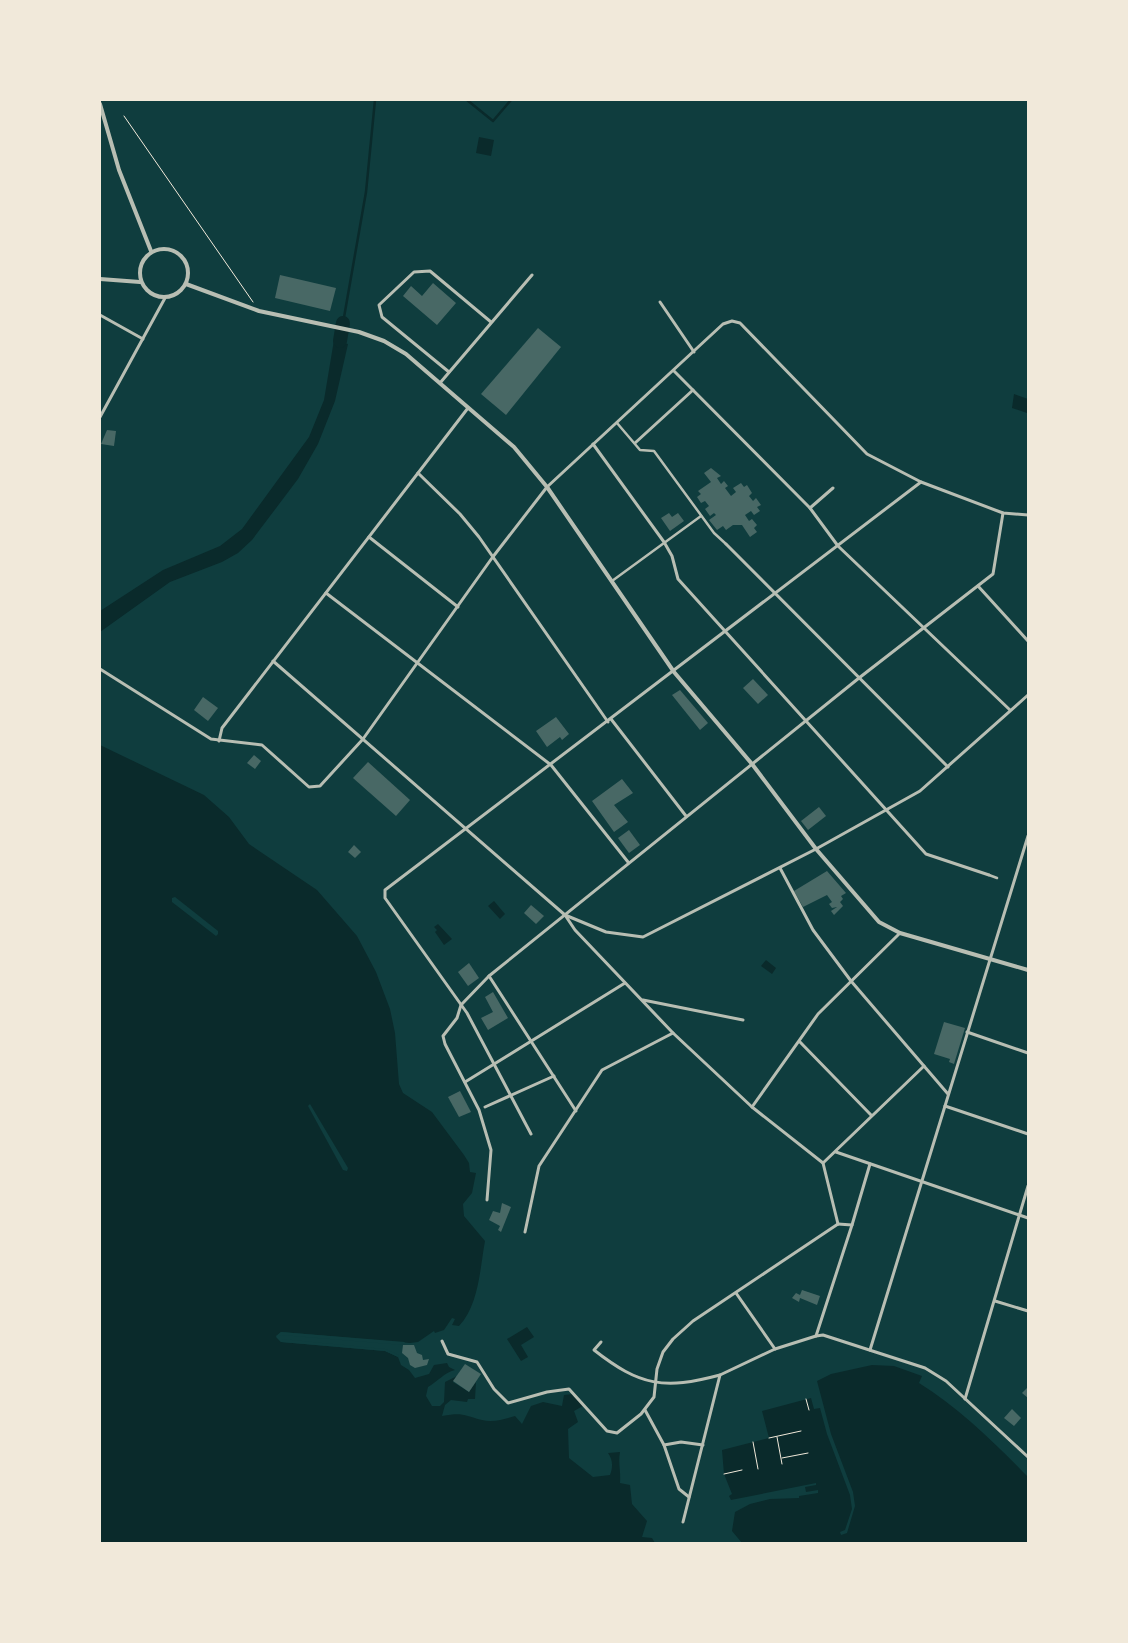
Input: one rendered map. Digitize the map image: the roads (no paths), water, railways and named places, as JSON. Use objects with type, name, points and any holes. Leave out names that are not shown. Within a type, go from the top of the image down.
[{"type":"street","points":[[100,104],[119,170],[150,251]]},
{"type":"street","points":[[100,418],[165,298],[179,292],[186,284],[188,277],[187,265],[176,252],[167,249],[150,251],[139,267],[140,282]]},
{"type":"street","points":[[449,372],[382,317],[379,306],[414,272],[430,272],[491,322]]},
{"type":"street","points":[[440,383],[532,275]]},
{"type":"street","points":[[100,279],[140,282],[151,293],[165,298]]},
{"type":"street","points":[[186,284],[259,311],[358,332],[384,341],[406,354],[514,447],[547,487],[674,672],[752,764],[816,849],[879,922],[900,933],[1028,970]]},
{"type":"street","points":[[660,302],[694,352]]},
{"type":"street","points":[[100,315],[143,339]]},
{"type":"street","points":[[100,669],[211,739],[262,745],[309,787],[320,786],[363,739],[492,558],[547,487],[723,324],[732,321],[740,323],[867,454],[922,482],[1004,513],[1028,515]]},
{"type":"street","points":[[674,371],[810,508],[838,546],[1010,710]]},
{"type":"street","points":[[635,443],[693,390]]},
{"type":"street","points":[[219,741],[222,728],[468,408]]},
{"type":"street","points":[[617,423],[640,450],[654,451],[714,533],[948,767]]},
{"type":"street","points":[[594,444],[664,542],[672,556],[678,579],[926,854],[997,878]]},
{"type":"street","points":[[418,473],[460,514],[479,537],[492,558],[609,721],[686,816]]},
{"type":"street","points":[[531,1134],[467,1013],[385,898],[385,890],[922,482]]},
{"type":"street","points":[[810,508],[833,488]]},
{"type":"street","points":[[487,1200],[491,1150],[479,1110],[445,1044],[443,1036],[457,1018],[461,1006],[489,976],[628,862],[993,574],[1004,513]]},
{"type":"street","points":[[612,582],[664,542],[702,516]]},
{"type":"street","points":[[369,537],[458,607]]},
{"type":"street","points":[[978,586],[1028,642]]},
{"type":"street","points":[[326,593],[551,765],[628,862]]},
{"type":"street","points":[[274,661],[564,915],[574,930],[673,1033],[752,1107],[823,1163],[838,1224]]},
{"type":"street","points":[[564,915],[606,932],[643,937],[780,868],[920,791],[1028,695]]},
{"type":"street","points":[[870,1350],[1028,836]]},
{"type":"street","points":[[780,868],[812,930],[852,981],[948,1095]]},
{"type":"street","points":[[752,1107],[800,1042],[818,1014],[900,933]]},
{"type":"street","points":[[489,976],[576,1111]]},
{"type":"street","points":[[465,1082],[625,983]]},
{"type":"street","points":[[643,1000],[743,1020]]},
{"type":"street","points":[[967,1032],[1028,1053]]},
{"type":"street","points":[[525,1232],[539,1166],[602,1070],[673,1033]]},
{"type":"street","points":[[800,1042],[871,1115]]},
{"type":"street","points":[[823,1163],[924,1066]]},
{"type":"street","points":[[479,1110],[554,1076]]},
{"type":"street","points":[[945,1106],[1028,1134]]},
{"type":"street","points":[[836,1152],[1028,1218]]},
{"type":"street","points":[[816,1336],[870,1164]]},
{"type":"street","points":[[965,1399],[996,1300],[1028,1186]]},
{"type":"street","points":[[442,1341],[448,1354],[475,1360],[494,1389],[508,1403],[547,1392],[569,1389],[576,1394],[607,1431],[617,1433],[645,1410],[654,1397],[660,1359],[673,1339],[693,1321],[838,1224],[852,1225]]},
{"type":"street","points":[[736,1293],[775,1349]]},
{"type":"street","points":[[996,1300],[1028,1311]]},
{"type":"street","points":[[601,1342],[594,1350],[616,1367],[634,1377],[657,1383],[693,1382],[720,1375],[775,1349],[823,1335],[924,1368],[946,1381],[1028,1456]]},
{"type":"street","points":[[683,1522],[720,1375]]},
{"type":"street","points":[[645,1410],[664,1444],[679,1489],[689,1497]]},
{"type":"street","points":[[664,1444],[680,1442],[703,1445]]},
{"type":"water","points":[[479,137],[494,140],[491,156],[476,153]]},
{"type":"water","points":[[334,340],[348,344],[335,401],[318,444],[298,479],[252,540],[238,553],[222,562],[170,582],[100,632],[100,611],[163,570],[220,546],[242,529],[309,437],[324,400]]},
{"type":"water","points":[[1014,394],[1028,399],[1027,413],[1012,408]]},
{"type":"water","points":[[100,745],[204,795],[229,817],[249,844],[317,890],[357,936],[376,972],[390,1009],[395,1033],[399,1084],[403,1093],[432,1112],[464,1155],[469,1163],[470,1172],[476,1173],[472,1193],[463,1204],[464,1216],[485,1241],[475,1297],[471,1308],[459,1326],[452,1325],[455,1319],[452,1318],[444,1330],[435,1333],[434,1331],[418,1342],[410,1343],[281,1332],[276,1336],[281,1342],[385,1351],[398,1357],[401,1365],[409,1370],[415,1378],[429,1374],[434,1365],[447,1363],[449,1367],[455,1370],[444,1375],[428,1387],[426,1396],[432,1406],[440,1406],[444,1402],[445,1382],[457,1376],[453,1382],[469,1392],[476,1382],[475,1399],[468,1399],[467,1402],[451,1400],[445,1405],[442,1416],[459,1414],[490,1421],[515,1416],[522,1424],[531,1406],[543,1402],[562,1406],[564,1395],[573,1394],[583,1406],[574,1411],[578,1422],[568,1429],[569,1458],[593,1477],[610,1475],[612,1464],[608,1453],[620,1452],[620,1483],[630,1485],[632,1504],[647,1521],[642,1537],[652,1538],[655,1543],[100,1543]]},
{"type":"water","points":[[494,901],[505,914],[500,919],[488,906]]},
{"type":"water","points":[[438,924],[452,939],[444,945],[435,932],[437,930],[434,927]]},
{"type":"water","points":[[766,960],[776,968],[772,974],[761,966]]},
{"type":"water","points":[[527,1327],[534,1337],[521,1345],[528,1357],[521,1361],[507,1339]]},
{"type":"water","points":[[872,1365],[894,1366],[922,1376],[919,1383],[948,1403],[976,1427],[1028,1477],[1028,1543],[742,1543],[732,1531],[735,1512],[750,1504],[770,1499],[799,1498],[799,1496],[818,1493],[818,1490],[806,1492],[805,1487],[816,1485],[816,1483],[731,1500],[729,1496],[732,1494],[724,1474],[722,1450],[769,1438],[762,1411],[811,1398],[814,1409],[820,1408],[827,1434],[850,1495],[852,1509],[845,1530],[840,1532],[841,1535],[847,1533],[855,1506],[853,1492],[831,1434],[817,1381],[831,1374]]},
{"type":"waterway","points":[[343,323],[366,192],[375,100]]},
{"type":"waterway","points":[[467,100],[493,121],[511,100]]},
{"type":"waterway","points":[[340,341],[343,323]]}]
